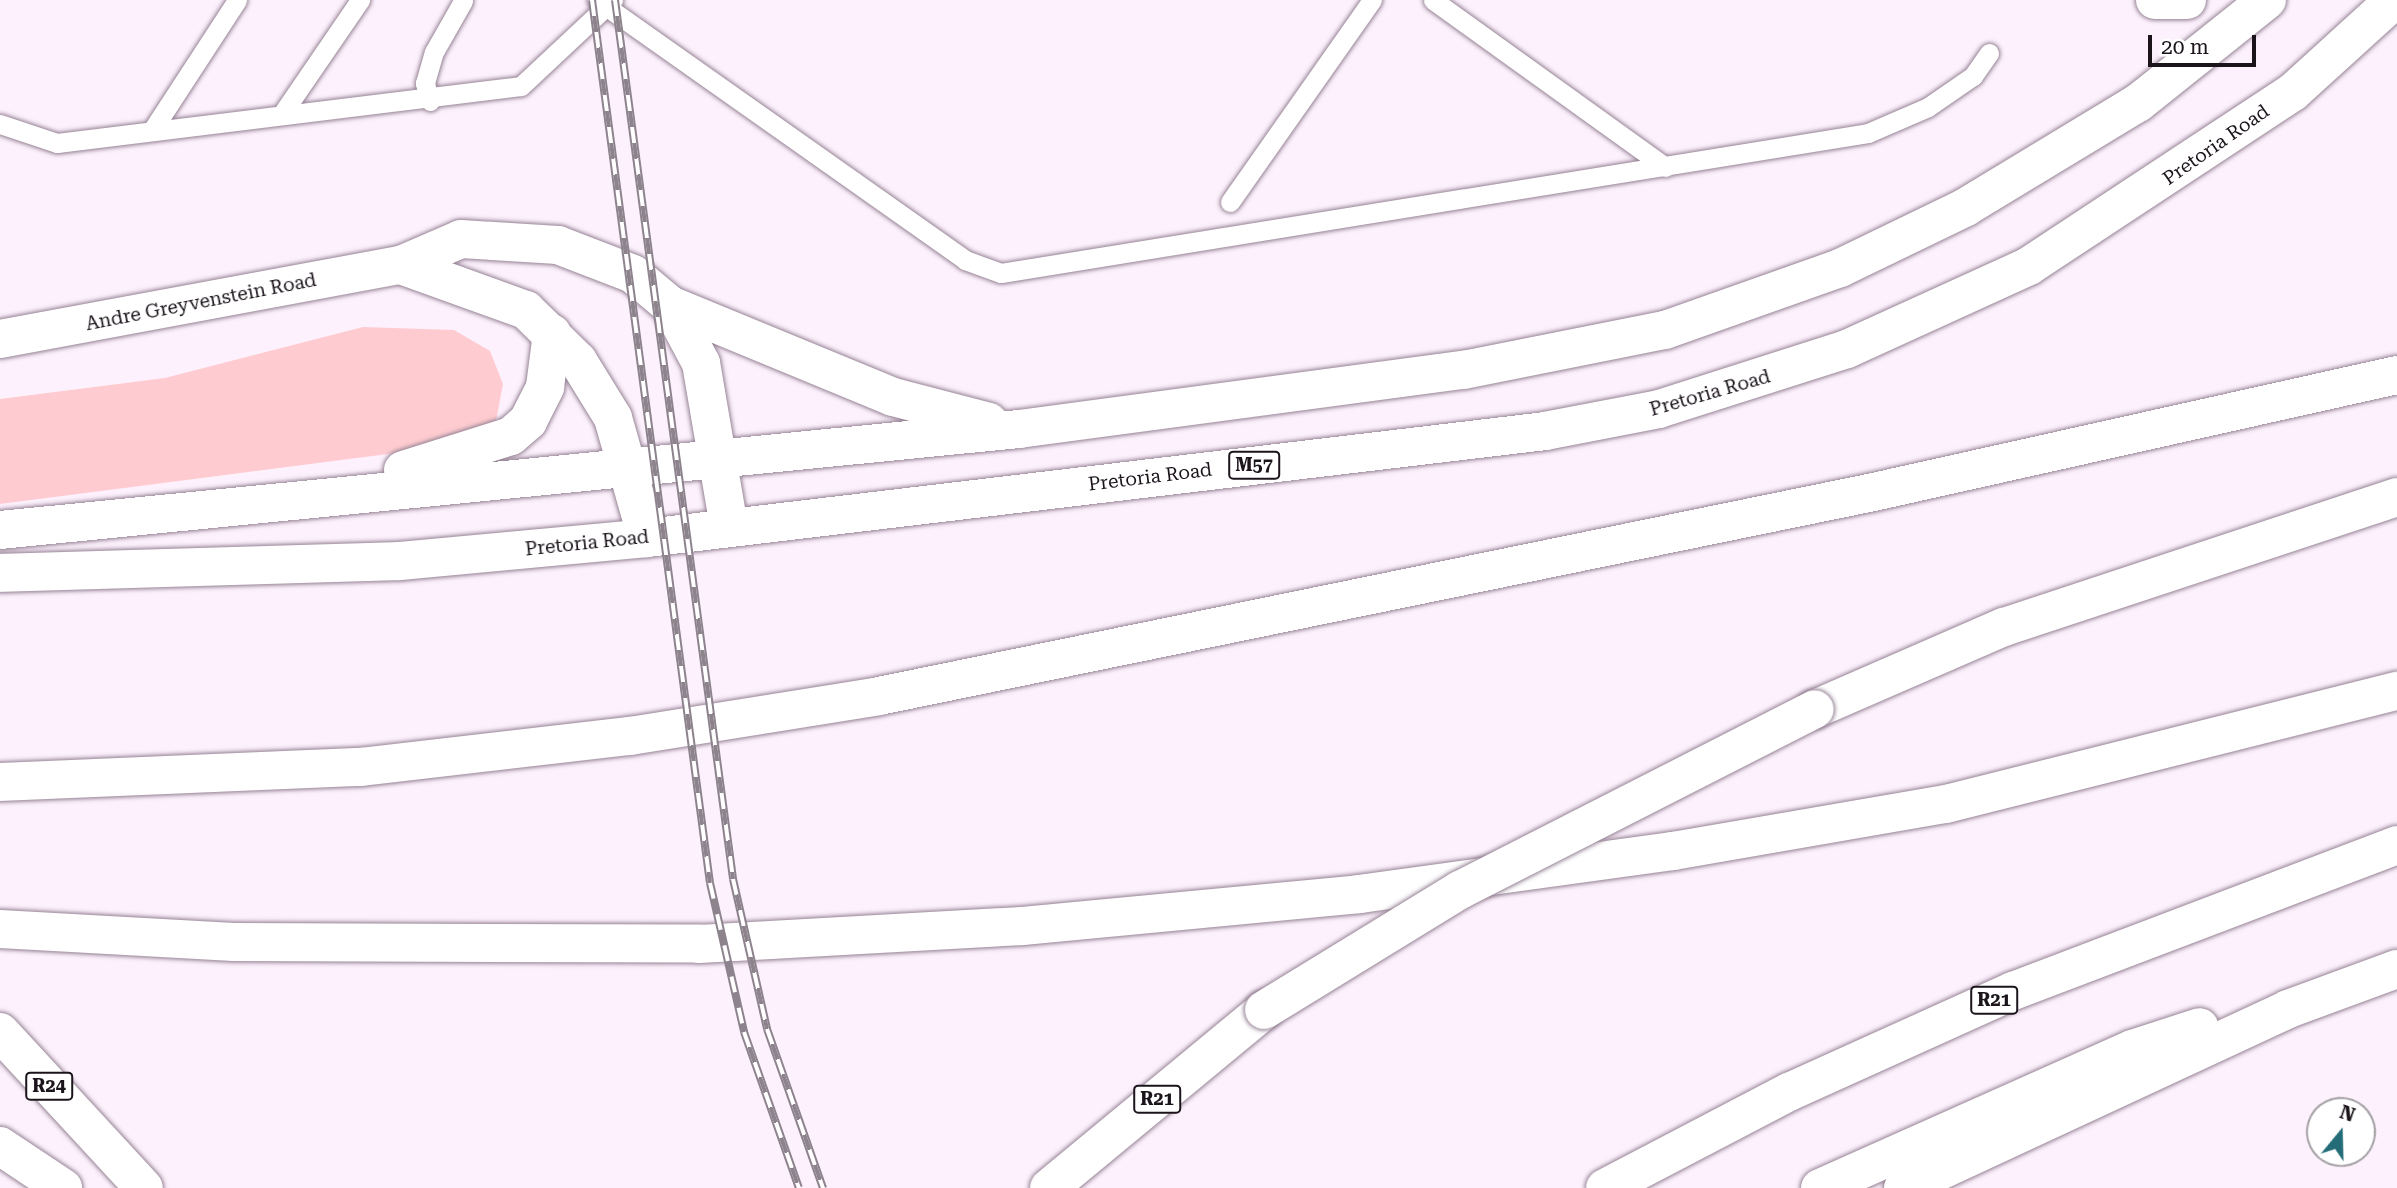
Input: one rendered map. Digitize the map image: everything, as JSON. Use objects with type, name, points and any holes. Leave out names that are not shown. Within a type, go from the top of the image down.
[{"type":"main road","points":[[2155,0],[2187,0]]},
{"type":"main road","points":[[0,530],[317,494],[719,462],[1018,429],[1464,370],[1665,330],[1840,268],[1978,201],[2138,103],[2267,0]]},
{"type":"main road","name":"Pretoria Road","points":[[0,573],[400,561],[647,538],[729,526],[1545,431],[1753,383],[1956,302],[2112,217],[2293,92],[2394,0]]},
{"type":"main road","name":"Andre Greyvenstein Road","points":[[0,339],[401,265],[461,239],[524,239],[597,256],[670,304],[701,363],[729,526]]},
{"type":"main road","name":"Andre Greyvenstein Road","points":[[401,265],[494,296],[552,333],[614,418],[631,468],[647,538]]},
{"type":"main road","points":[[670,304],[893,397],[1018,429]]},
{"type":"main road","points":[[317,494],[511,436],[539,403],[552,333]]},
{"type":"main road","points":[[0,782],[361,767],[630,736],[879,696],[1869,492],[2397,375]]},
{"type":"main road","name":"R21","points":[[1049,1188],[1264,1010],[1460,890],[1815,709],[2004,627],[2397,498]]},
{"type":"main road","points":[[0,929],[234,942],[699,944],[1023,926],[1359,894],[1673,851],[1946,804],[2397,691]]},
{"type":"main road","name":"R21","points":[[1605,1188],[1789,1092],[2013,991],[2397,845]]},
{"type":"main road","points":[[1903,1188],[2288,1009],[2397,969]]},
{"type":"main road","points":[[1820,1188],[2132,1049],[2210,1023],[2288,1009]]},
{"type":"main road","name":"R24","points":[[0,1032],[144,1188]]},
{"type":"main road","points":[[0,1146],[63,1188]]},
{"type":"lane","points":[[153,130],[237,0]]},
{"type":"lane","points":[[284,111],[360,0]]},
{"type":"lane","points":[[1230,202],[1372,0]]},
{"type":"lane","points":[[1433,0],[1665,167]]},
{"type":"lane","points":[[430,101],[425,83],[434,51],[463,1]]},
{"type":"lane","points":[[0,124],[57,143],[284,111],[430,101],[521,86],[606,2],[965,260],[1001,273],[1868,134],[1928,107],[1973,76],[1989,53]]},
{"type":"shaded area","points":[[363,327],[454,330],[490,351],[503,384],[496,421],[450,446],[0,504],[0,399],[165,378]]},
{"type":"railway","points":[[592,0],[710,883],[744,1032],[799,1188]]},
{"type":"railway","points":[[615,0],[733,879],[767,1029],[823,1188]]}]
